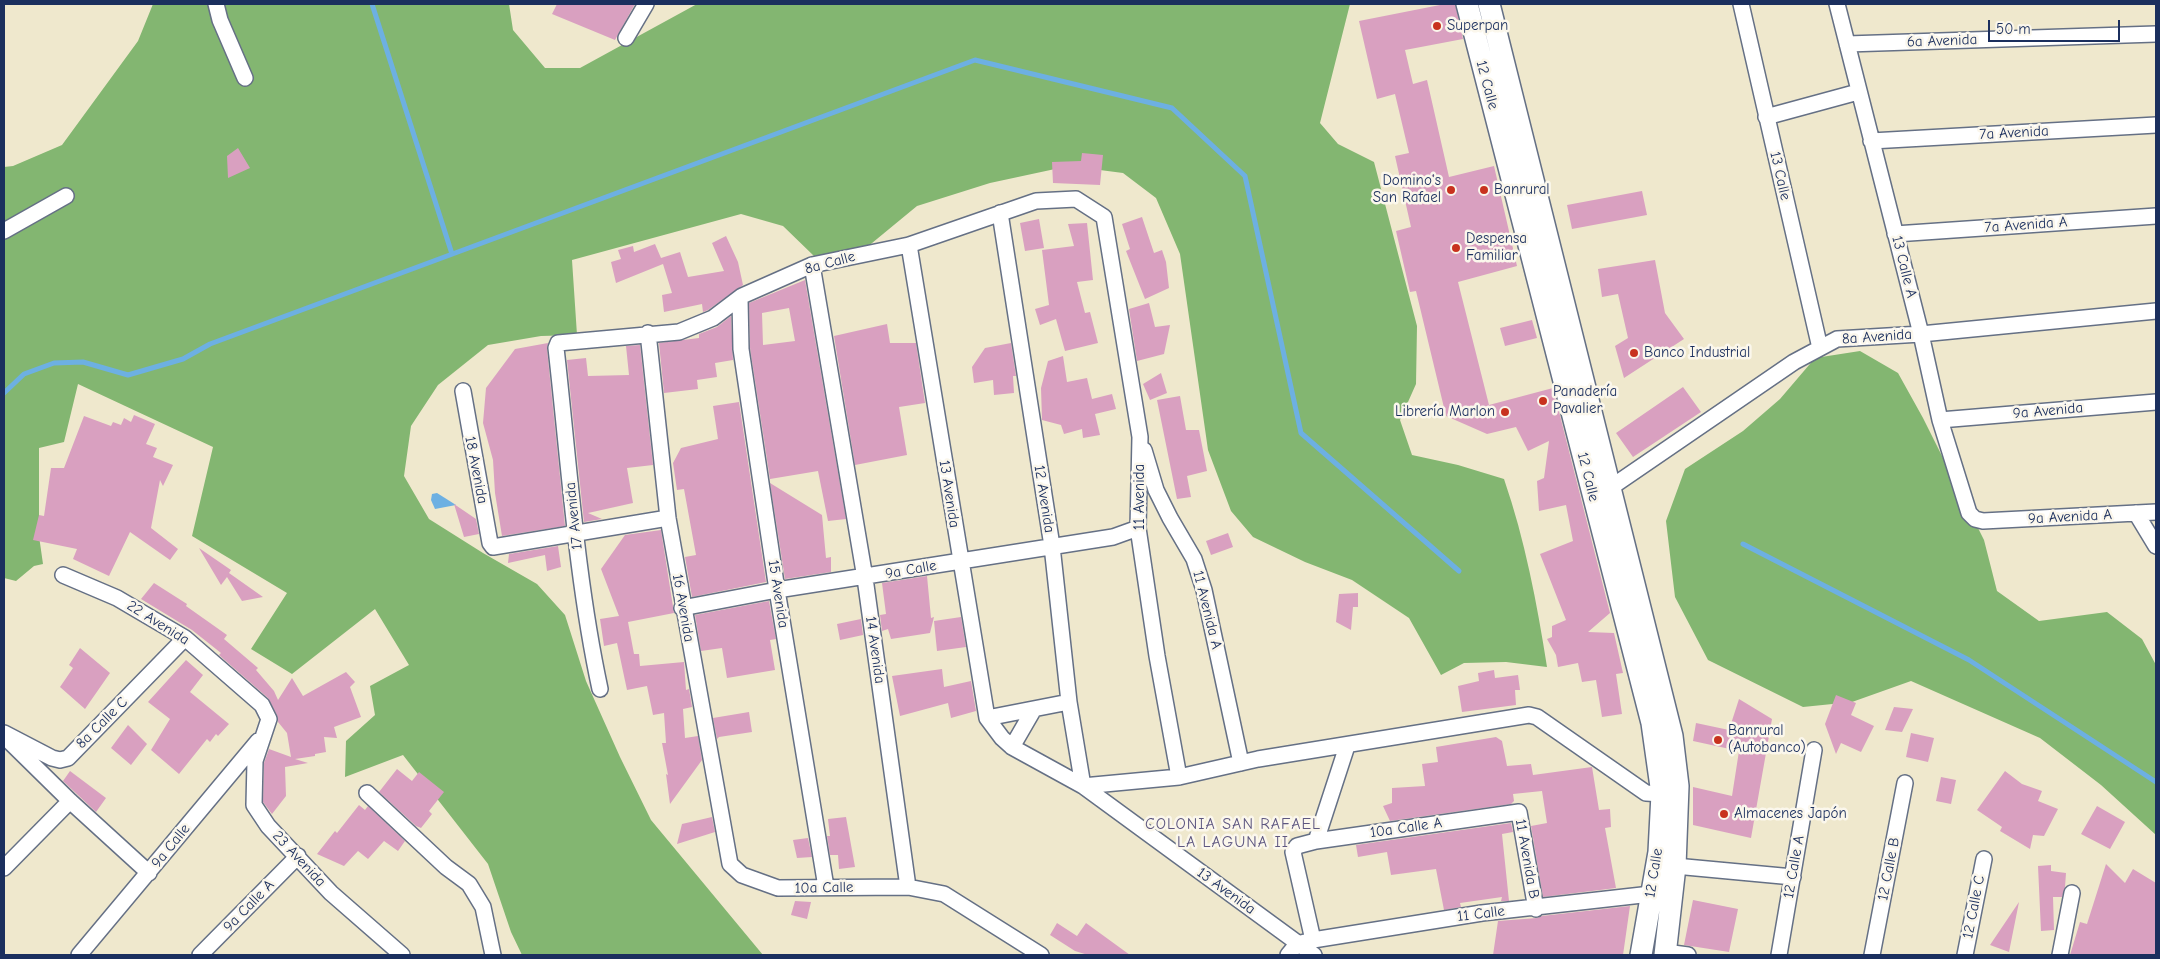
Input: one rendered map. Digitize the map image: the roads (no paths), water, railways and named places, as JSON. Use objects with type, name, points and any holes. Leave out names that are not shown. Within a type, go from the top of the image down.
[{"type":"main road","name":"12 Calle","points":[[1467,4],[1652,723],[1662,794],[1658,852],[1641,955]]},
{"type":"main road","name":"12 Calle","points":[[1489,4],[1672,736],[1678,783],[1675,866],[1665,954]]},
{"type":"street","points":[[216,4],[220,20],[245,78]]},
{"type":"street","points":[[626,38],[646,4]]},
{"type":"street","name":"13 Calle","points":[[1741,4],[1820,348]]},
{"type":"street","name":"13 Calle A","points":[[1837,4],[1921,334],[1940,420],[1969,513],[1975,519],[1983,521]]},
{"type":"street","name":"6a Avenida","points":[[1847,44],[2156,34]]},
{"type":"street","points":[[1766,117],[1858,92]]},
{"type":"street","name":"7a Avenida","points":[[1871,141],[2156,125]]},
{"type":"street","points":[[4,231],[66,196]]},
{"type":"street","name":"8a Calle","points":[[558,343],[606,340],[648,333],[679,332],[713,318],[740,299],[812,265],[909,245],[1036,200],[1076,198],[1104,217]]},
{"type":"street","name":"12 Avenida","points":[[1000,213],[1052,546],[1069,702],[1083,786]]},
{"type":"street","name":"7a Avenida A","points":[[1895,234],[2156,216]]},
{"type":"street","name":"11 Avenida","points":[[1104,217],[1140,437],[1138,528],[1179,777]]},
{"type":"street","name":"13 Avenida","points":[[909,245],[960,561],[988,718],[1007,743],[1083,786],[1293,950]]},
{"type":"street","name":"14 Avenida","points":[[812,265],[865,578],[908,887]]},
{"type":"street","name":"15 Avenida","points":[[740,299],[742,349],[777,590],[826,888]]},
{"type":"street","name":"8a Avenida","points":[[1610,488],[1794,362],[1836,339],[1921,334],[2156,311]]},
{"type":"street","name":"16 Avenida","points":[[648,333],[668,518],[682,608],[730,864],[742,874]]},
{"type":"street","name":"17 Avenida","points":[[558,343],[556,348],[576,533],[590,644],[600,690]]},
{"type":"street","name":"18 Avenida","points":[[463,391],[487,525],[493,547],[576,533]]},
{"type":"street","name":"9a Avenida","points":[[1940,420],[2156,402]]},
{"type":"street","name":"11 Avenida A","points":[[1140,437],[1156,490],[1194,559],[1204,590],[1241,763]]},
{"type":"street","name":"9a Avenida A","points":[[1983,521],[2156,512]]},
{"type":"street","points":[[2136,514],[2156,546]]},
{"type":"street","points":[[576,533],[668,518]]},
{"type":"street","name":"9a Calle","points":[[682,608],[777,590],[865,578],[1113,537],[1138,528]]},
{"type":"street","name":"22 Avenida","points":[[63,575],[117,598],[186,638],[262,706],[268,719],[262,736]]},
{"type":"street","name":"8a Calle C","points":[[4,734],[52,758],[60,760],[68,758],[186,638]]},
{"type":"street","points":[[988,718],[1069,702]]},
{"type":"street","points":[[1007,743],[1034,709]]},
{"type":"street","points":[[1083,786],[1179,777],[1241,763],[1446,727],[1529,715],[1538,717],[1646,793],[1662,794]]},
{"type":"street","points":[[4,734],[70,801],[149,873]]},
{"type":"street","name":"9a Calle","points":[[79,955],[262,736]]},
{"type":"street","name":"23 Avenida","points":[[262,736],[255,761],[254,805],[268,826],[331,892],[402,955]]},
{"type":"street","points":[[1316,841],[1346,746]]},
{"type":"street","name":"12 Calle A","points":[[1779,955],[1814,750]]},
{"type":"street","name":"12 Calle B","points":[[1872,955],[1905,783]]},
{"type":"street","points":[[367,793],[446,867],[469,884],[483,907],[493,955]]},
{"type":"street","points":[[5,864],[70,801]]},
{"type":"street","name":"10a Calle A","points":[[1313,948],[1293,852],[1297,846],[1316,841],[1516,811]]},
{"type":"street","name":"11 Avenida B","points":[[1516,811],[1520,815],[1536,909]]},
{"type":"street","name":"9a Calle A","points":[[200,955],[298,856]]},
{"type":"street","name":"12 Calle C","points":[[1965,955],[1984,859]]},
{"type":"street","points":[[1675,866],[1793,877]]},
{"type":"street","name":"10a Calle","points":[[742,874],[778,888],[908,887]]},
{"type":"street","points":[[908,887],[944,894],[1041,955]]},
{"type":"street","points":[[2060,955],[2072,893]]},
{"type":"street","name":"11 Calle","points":[[1293,950],[1313,948],[1482,913],[1536,909],[1651,894]]},
{"type":"street","points":[[1665,954],[1688,955]]},
{"type":"water","points":[[437,493],[456,505],[435,509],[431,500],[432,494]]},
{"type":"waterway","points":[[372,4],[452,254]]},
{"type":"waterway","points":[[4,393],[24,374],[54,363],[83,362],[128,375],[183,359],[210,344],[975,60],[1172,108],[1245,176],[1301,433],[1459,571]]},
{"type":"waterway","points":[[1743,544],[1969,660],[2156,782]]},
{"type":"place","name":"Superpan","points":[[1437,26]]},
{"type":"place","name":"Domino's San Rafael","points":[[1451,190]]},
{"type":"place","name":"Banrural","points":[[1484,190]]},
{"type":"place","name":"Despensa Familiar","points":[[1456,248]]},
{"type":"place","name":"Banco Industrial","points":[[1634,353]]},
{"type":"place","name":"Panadería Pavalier","points":[[1543,401]]},
{"type":"place","name":"Librería Marlon","points":[[1505,412]]},
{"type":"place","name":"Banrural (Autobanco)","points":[[1718,740]]},
{"type":"place","name":"Almacenes Japón","points":[[1724,814]]},
{"type":"district","name":"COLONIA SAN RAFAEL LA LAGUNA II","points":[[1233,833]]}]
